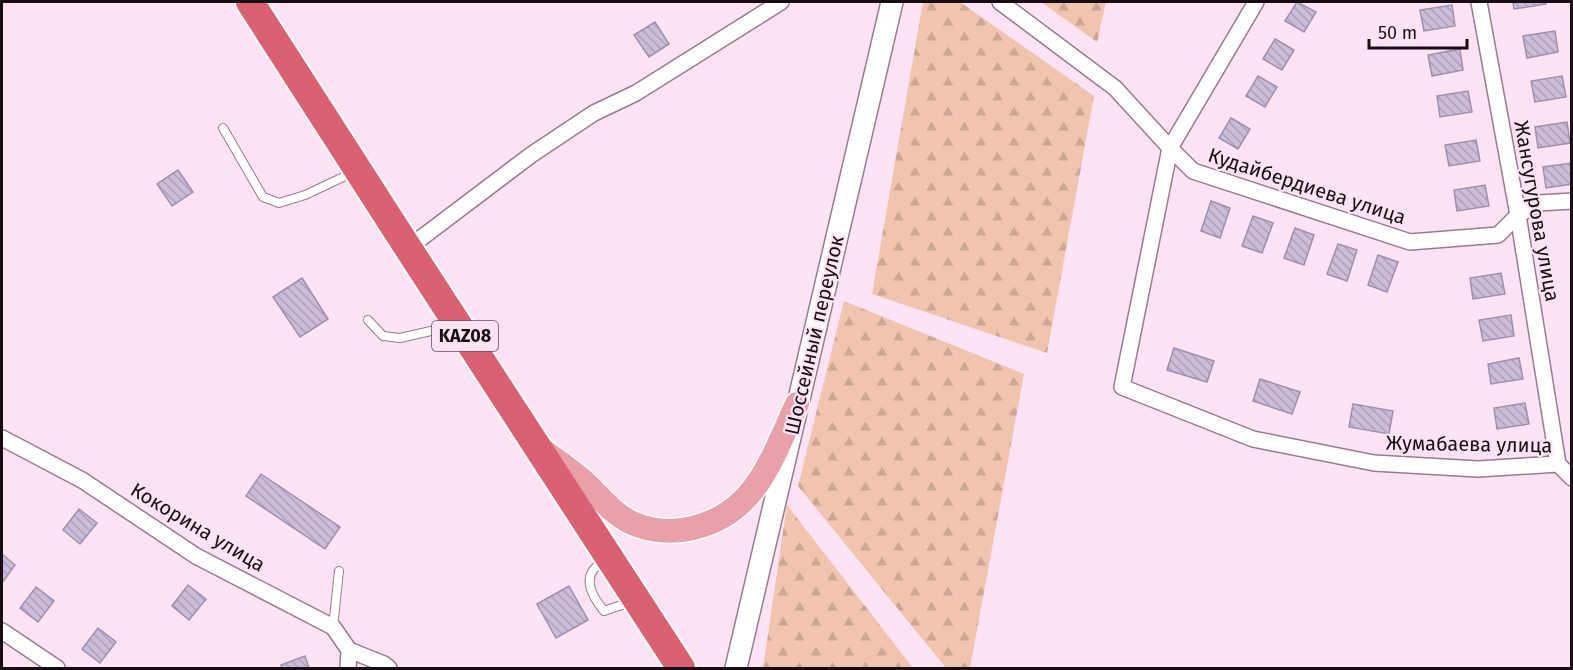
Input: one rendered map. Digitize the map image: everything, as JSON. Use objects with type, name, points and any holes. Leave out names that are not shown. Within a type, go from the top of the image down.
[{"type":"highway","name":"KAZ08","points":[[250,2],[681,669]]},
{"type":"main road","name":"Шоссейный переулок","points":[[736,669],[892,2]]},
{"type":"main road","points":[[538,446],[583,481],[607,506],[631,522],[659,531],[683,531],[709,525],[729,514],[747,499],[764,475],[797,404]]},
{"type":"street","points":[[408,249],[531,155],[594,113],[636,93],[781,2]]},
{"type":"street","name":"Кудайбердиева улица","points":[[1000,2],[1115,88],[1193,171],[1410,242],[1498,235],[1518,215],[1539,203],[1572,201]]},
{"type":"street","points":[[1170,148],[1256,2]]},
{"type":"street","name":"Жансугурова улица","points":[[1479,2],[1518,215],[1558,464]]},
{"type":"street","name":"Жумабаева улица","points":[[1170,148],[1122,387],[1253,439],[1374,463],[1478,470],[1558,464],[1572,478]]},
{"type":"street","name":"Кокорина улица","points":[[2,438],[82,480],[196,556],[333,627],[349,650]]},
{"type":"street","points":[[2,631],[57,669]]},
{"type":"street","points":[[348,669],[349,650],[384,664],[389,669]]},
{"type":"lane","points":[[223,128],[263,197],[279,203],[305,195],[358,170]]},
{"type":"lane","points":[[368,320],[383,336],[400,338],[458,325]]},
{"type":"lane","points":[[333,627],[339,571]]},
{"type":"green space","points":[[923,2],[960,2],[1094,96],[1047,353],[872,294]]},
{"type":"green space","points":[[1041,2],[1106,2],[1097,43],[1097,42]]},
{"type":"green space","points":[[844,301],[1024,374],[970,668],[946,668],[798,486]]},
{"type":"green space","points":[[787,505],[913,668],[763,668]]},
{"type":"building","points":[[1297,2],[1316,12],[1304,32],[1285,21]]},
{"type":"building","points":[[1513,2],[1545,2],[1546,4],[1514,9]]},
{"type":"building","points":[[1452,5],[1455,26],[1424,31],[1420,10]]},
{"type":"building","points":[[655,22],[669,44],[649,57],[634,35]]},
{"type":"building","points":[[1555,31],[1558,52],[1527,58],[1523,36]]},
{"type":"building","points":[[1275,39],[1294,50],[1282,70],[1263,59]]},
{"type":"building","points":[[1460,49],[1463,70],[1432,76],[1428,55]]},
{"type":"building","points":[[1258,76],[1277,87],[1265,107],[1246,96]]},
{"type":"building","points":[[1562,76],[1566,97],[1535,102],[1531,81]]},
{"type":"building","points":[[1468,91],[1472,112],[1440,117],[1437,96]]},
{"type":"building","points":[[1231,118],[1250,129],[1238,149],[1219,138]]},
{"type":"building","points":[[1567,122],[1570,143],[1538,148],[1535,127]]},
{"type":"building","points":[[1476,140],[1480,161],[1449,166],[1445,145]]},
{"type":"building","points":[[1572,163],[1572,184],[1546,188],[1543,167]]},
{"type":"building","points":[[178,170],[193,192],[172,206],[157,184]]},
{"type":"building","points":[[1485,185],[1489,206],[1457,211],[1454,190]]},
{"type":"building","points":[[1211,201],[1230,208],[1220,238],[1201,231]]},
{"type":"building","points":[[1253,216],[1273,223],[1262,253],[1242,246]]},
{"type":"building","points":[[1295,228],[1314,235],[1304,265],[1284,258]]},
{"type":"building","points":[[1338,244],[1357,250],[1347,281],[1327,274]]},
{"type":"building","points":[[1378,255],[1398,262],[1387,292],[1368,285]]},
{"type":"building","points":[[1501,273],[1505,294],[1473,299],[1470,278]]},
{"type":"building","points":[[302,278],[328,319],[300,337],[273,297]]},
{"type":"building","points":[[1511,315],[1514,336],[1483,341],[1479,320]]},
{"type":"building","points":[[1174,348],[1214,361],[1207,382],[1167,370]]},
{"type":"building","points":[[1519,358],[1523,379],[1491,384],[1488,364]]},
{"type":"building","points":[[1260,379],[1300,392],[1292,414],[1253,401]]},
{"type":"building","points":[[1525,403],[1529,424],[1497,429],[1494,408]]},
{"type":"building","points":[[1353,404],[1393,411],[1389,434],[1349,427]]},
{"type":"building","points":[[261,474],[340,527],[325,549],[246,496]]},
{"type":"building","points":[[79,509],[97,523],[80,544],[63,530]]},
{"type":"building","points":[[2,554],[15,565],[2,583]]},
{"type":"building","points":[[188,585],[206,599],[189,620],[172,606]]},
{"type":"building","points":[[569,586],[588,620],[556,638],[537,604]]},
{"type":"building","points":[[36,587],[54,601],[38,622],[20,608]]},
{"type":"building","points":[[98,628],[116,642],[100,663],[82,649]]},
{"type":"building","points":[[305,656],[309,668],[282,668],[281,665]]}]
